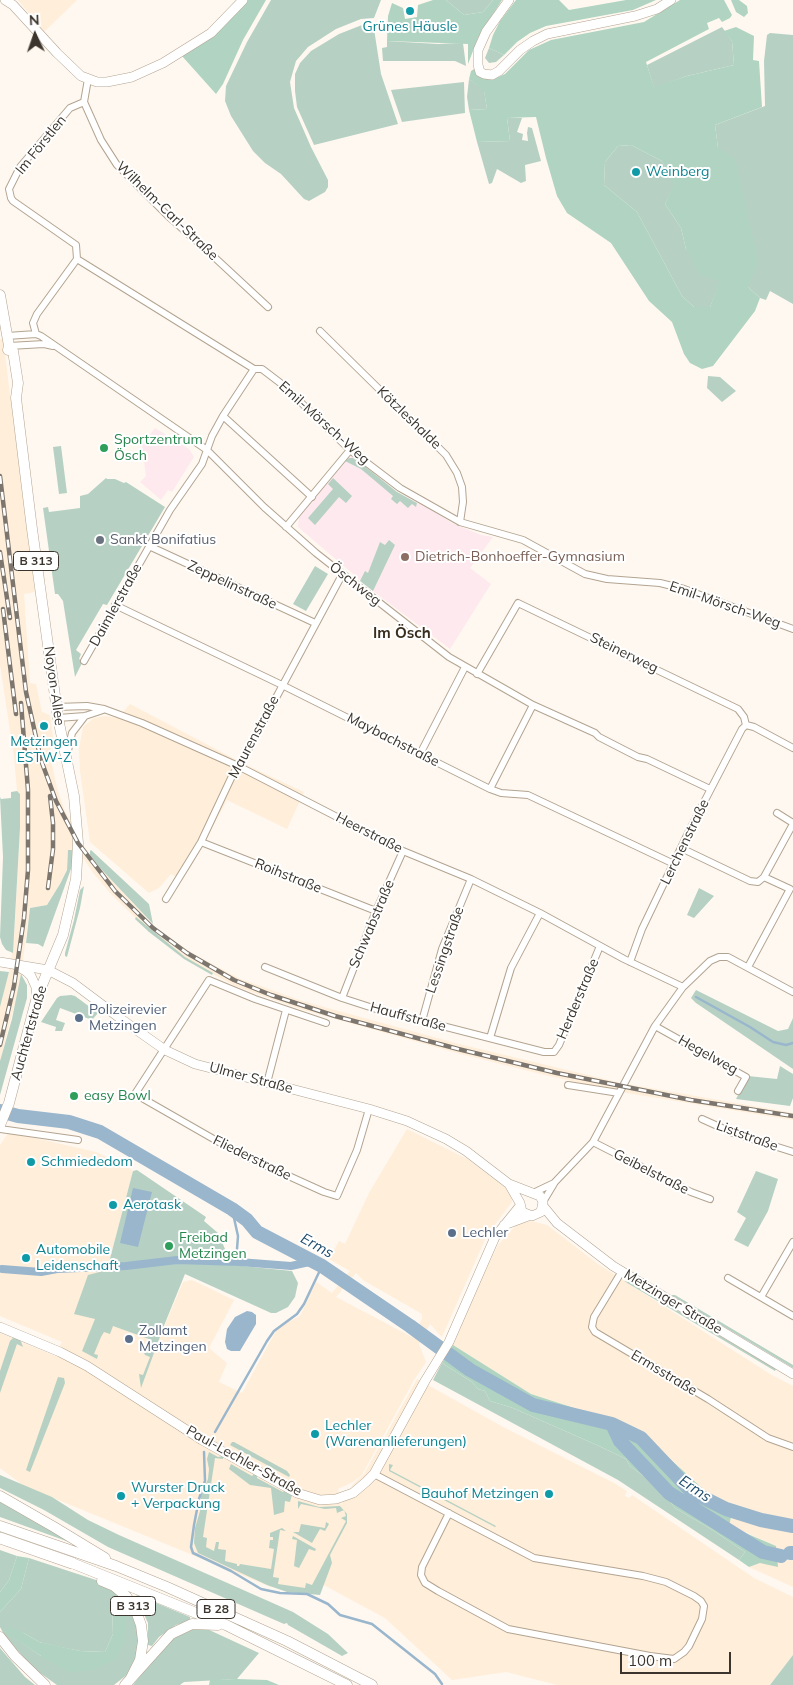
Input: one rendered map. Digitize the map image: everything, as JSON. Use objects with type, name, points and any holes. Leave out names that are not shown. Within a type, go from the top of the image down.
[{"type":"highway","name":"B 28","points":[[0,1538],[72,1563]]},
{"type":"main road","name":"Noyon-Allee","points":[[0,295],[8,341],[7,352],[16,398],[56,707],[76,810],[78,844],[76,879],[63,934],[48,970]]},
{"type":"main road","name":"Auchtertstraße","points":[[0,1125],[9,1103],[37,997],[48,970]]},
{"type":"main road","points":[[0,1496],[116,1566]]},
{"type":"main road","name":"B 28","points":[[0,1526],[116,1566],[167,1587],[271,1634],[372,1685]]},
{"type":"main road","name":"B 28","points":[[72,1563],[226,1625],[348,1685]]},
{"type":"main road","name":"B 313","points":[[72,1563],[96,1578],[114,1586],[126,1596],[136,1612],[141,1625],[143,1641],[140,1660],[128,1681]]},
{"type":"main road","points":[[128,1681],[164,1639],[178,1629],[192,1624],[226,1625]]},
{"type":"main road","points":[[0,1638],[15,1656],[45,1685]]},
{"type":"street","points":[[5,0],[13,5],[69,65],[88,79],[108,82],[116,82],[132,77],[158,65],[211,33],[243,0]]},
{"type":"street","points":[[509,0],[486,32],[478,50],[478,65],[480,72],[484,74],[492,75],[499,71],[520,50],[547,34],[635,16],[656,9],[671,0]]},
{"type":"street","points":[[84,102],[88,79]]},
{"type":"street","name":"Im Förstlen","points":[[9,189],[20,167],[70,108],[84,102]]},
{"type":"street","name":"Wilhelm-Carl-Straße","points":[[84,102],[100,140],[117,165],[167,215],[268,307]]},
{"type":"street","name":"Emil-Mörsch-Weg","points":[[9,189],[10,198],[13,202],[76,245],[78,259],[254,369],[262,368],[283,385],[350,450],[400,488],[460,522],[523,540],[585,574],[609,580],[660,583],[684,589],[793,629]]},
{"type":"street","points":[[8,341],[36,334],[33,323],[37,314],[78,259]]},
{"type":"street","name":"Kötzleshalde","points":[[320,331],[446,455],[457,473],[462,487],[463,502],[460,522]]},
{"type":"street","name":"Öschweg","points":[[36,334],[42,336],[207,450],[286,527],[342,574],[449,657],[533,705],[594,733],[638,757],[647,759],[710,789]]},
{"type":"street","name":"Öschweg","points":[[8,341],[57,347]]},
{"type":"street","name":"Daimlerstraße","points":[[84,661],[170,510],[202,464],[212,436],[223,416],[254,369]]},
{"type":"street","points":[[223,416],[312,497]]},
{"type":"street","points":[[286,527],[350,450]]},
{"type":"street","name":"Zeppelinstraße","points":[[149,546],[315,623]]},
{"type":"street","name":"Maurenstraße","points":[[166,899],[201,842],[238,766],[342,574]]},
{"type":"street","name":"Steinerweg","points":[[477,674],[518,603],[724,702],[742,713],[746,725],[754,727],[793,748]]},
{"type":"street","name":"Maybachstraße","points":[[114,606],[282,685],[490,789],[501,793],[528,795],[674,864]]},
{"type":"street","points":[[420,754],[465,667]]},
{"type":"street","points":[[490,789],[533,705]]},
{"type":"street","name":"Heerstraße","points":[[56,707],[87,706],[104,709],[142,723],[238,766],[403,851],[471,879],[540,913],[630,962],[683,987]]},
{"type":"street","points":[[58,718],[85,716],[104,709]]},
{"type":"street","points":[[66,760],[72,733],[85,716]]},
{"type":"street","name":"Lerchenstraße","points":[[630,962],[642,929],[681,848],[710,789],[746,725]]},
{"type":"street","points":[[681,848],[750,881],[758,882],[764,877],[793,824],[778,813]]},
{"type":"street","name":"Roihstraße","points":[[201,842],[376,911]]},
{"type":"street","name":"Schwabstraße","points":[[342,998],[376,911],[403,851]]},
{"type":"street","points":[[748,967],[790,889],[764,877]]},
{"type":"street","name":"Lessingstraße","points":[[422,1021],[442,949],[471,879]]},
{"type":"street","points":[[490,1038],[511,968],[540,913]]},
{"type":"street","name":"Herderstraße","points":[[554,1052],[559,1046],[600,946]]},
{"type":"street","points":[[504,1225],[541,1212],[543,1204],[555,1182],[593,1142],[655,1026],[683,987],[715,958],[728,957],[793,992]]},
{"type":"street","name":"Ulmer Straße","points":[[0,962],[48,970],[73,982],[165,1050],[195,1064],[369,1109],[408,1121],[446,1138],[509,1184],[540,1196],[543,1204]]},
{"type":"street","points":[[10,963],[31,976],[36,987],[37,997]]},
{"type":"street","name":"Hauffstraße","points":[[265,968],[342,998],[422,1021],[544,1052],[554,1052]]},
{"type":"street","points":[[165,1050],[209,980],[286,1010],[326,1023]]},
{"type":"street","points":[[267,1083],[286,1010]]},
{"type":"street","name":"Hegelweg","points":[[655,1026],[746,1077],[738,1091]]},
{"type":"street","name":"Fliederstraße","points":[[165,1050],[135,1094],[242,1155],[337,1196],[357,1150],[369,1109]]},
{"type":"street","points":[[568,1085],[619,1093]]},
{"type":"street","name":"Liststraße","points":[[702,1119],[734,1133],[793,1152]]},
{"type":"street","points":[[0,1125],[78,1140]]},
{"type":"street","name":"Geibelstraße","points":[[593,1142],[691,1192],[710,1199]]},
{"type":"street","points":[[520,1204],[523,1196],[555,1182]]},
{"type":"street","name":"Ulmer Straße","points":[[509,1184],[520,1204],[522,1212],[532,1216]]},
{"type":"street","name":"Paul-Lechler-Straße","points":[[0,1327],[88,1366],[202,1440],[297,1493],[320,1500],[336,1499],[353,1492],[374,1474],[449,1342],[495,1237],[520,1204]]},
{"type":"street","name":"Metzinger Straße","points":[[543,1204],[557,1224],[607,1262],[793,1374]]},
{"type":"street","name":"Metzinger Straße","points":[[532,1216],[557,1224]]},
{"type":"street","points":[[761,1297],[793,1242]]},
{"type":"street","name":"Ermsstraße","points":[[622,1271],[594,1316],[592,1327],[595,1332],[768,1438],[793,1447]]},
{"type":"street","points":[[728,1278],[793,1316]]},
{"type":"street","points":[[374,1474],[540,1560],[643,1576],[666,1582],[694,1596],[704,1606],[702,1619],[689,1646],[674,1659],[508,1628],[438,1591],[425,1583],[421,1575],[422,1568],[449,1513]]},
{"type":"shaded area","points":[[18,0],[77,0],[44,32]]},
{"type":"shaded area","points":[[0,339],[3,339],[35,592],[24,594],[30,683],[36,684],[42,712],[50,715],[54,744],[49,751],[57,788],[64,809],[85,849],[157,929],[190,952],[238,978],[302,1001],[459,1044],[621,1083],[793,1113],[793,1120],[621,1092],[545,1075],[457,1053],[300,1009],[235,986],[184,958],[151,933],[111,894],[94,874],[73,843],[73,850],[68,850],[67,869],[47,905],[30,908],[19,988],[0,1061],[0,1007],[9,972],[14,941],[20,794],[17,791],[14,757],[0,665]]},
{"type":"shaded area","points":[[155,428],[189,449],[194,457],[172,492],[168,490],[161,500],[140,482],[146,476],[142,445]]},
{"type":"shaded area","name":"Dietrich-Bonhoeffer-Gymnasium","points":[[351,455],[397,492],[426,506],[452,523],[481,535],[493,537],[470,568],[491,584],[450,649],[373,591],[298,527],[299,517]]},
{"type":"shaded area","points":[[130,704],[246,765],[304,792],[287,829],[227,800],[182,880],[171,874],[159,888],[149,893],[90,842],[80,771],[79,749],[83,727],[94,718],[106,716],[118,718]]},
{"type":"shaded area","points":[[407,1129],[469,1160],[507,1189],[512,1197],[512,1202],[487,1235],[442,1337],[430,1324],[419,1344],[426,1362],[414,1380],[362,1475],[353,1482],[338,1489],[341,1505],[353,1484],[364,1474],[417,1379],[505,1428],[614,1483],[627,1491],[625,1496],[629,1498],[632,1495],[754,1578],[793,1597],[793,1655],[770,1685],[557,1685],[506,1672],[452,1680],[385,1618],[318,1582],[312,1592],[271,1587],[24,1486],[0,1468],[0,1333],[55,1356],[62,1342],[0,1316],[0,1145],[9,1132],[96,1152],[133,1171],[107,1270],[97,1318],[161,1334],[183,1282],[192,1280],[234,1300],[209,1348],[227,1363],[219,1382],[242,1393],[278,1327],[300,1316],[316,1282],[332,1293],[350,1271],[329,1259],[339,1241],[345,1244],[369,1193]],"holes":[[[356,1273],[363,1280],[422,1314],[422,1319],[412,1337],[336,1297]]]},
{"type":"shaded area","points":[[531,1221],[547,1225],[598,1264],[770,1374],[793,1386],[793,1587],[749,1567],[760,1563],[776,1546],[729,1525],[733,1508],[713,1498],[637,1428],[531,1394],[453,1345],[474,1294],[498,1245],[517,1224]]},
{"type":"green space","points":[[246,0],[266,0],[243,40],[223,84],[216,94],[182,56]]},
{"type":"green space","points":[[271,0],[381,0],[374,18],[361,19],[336,29],[308,47],[296,61],[290,82],[294,108],[328,180],[328,187],[325,192],[309,201],[304,199],[281,174],[265,163],[253,151],[231,116],[225,101],[226,86],[247,42]]},
{"type":"green space","points":[[433,0],[446,0],[464,15],[483,12],[493,0],[502,0],[478,38],[468,64],[468,44],[387,41],[388,16],[392,3],[403,8],[405,19],[417,17],[418,5]]},
{"type":"green space","points":[[446,0],[493,0],[483,12],[464,15]]},
{"type":"green space","points":[[516,0],[559,0],[569,10],[626,0],[656,0],[633,10],[546,26],[530,33],[517,42],[504,55],[489,48],[500,21]]},
{"type":"green space","points":[[680,0],[724,0],[732,15],[722,22],[719,18],[707,23],[709,29],[646,62],[654,87],[687,76],[734,65],[732,41],[724,31],[736,27],[754,36],[753,60],[759,61],[762,107],[715,125],[718,148],[735,159],[758,262],[748,287],[760,298],[755,311],[713,366],[702,369],[690,363],[684,354],[672,322],[649,301],[611,243],[567,213],[557,196],[536,117],[507,118],[510,141],[477,142],[469,110],[487,109],[484,91],[469,79],[471,71],[474,69],[480,76],[491,80],[505,74],[529,50],[551,40],[644,22]],"holes":[[[631,145],[662,161],[674,185],[665,204],[681,228],[686,249],[701,275],[720,281],[710,307],[694,307],[682,296],[637,212],[604,185],[605,162],[618,146]]]},
{"type":"green space","points":[[731,0],[739,0],[747,6],[748,13],[744,17],[736,12]]},
{"type":"green space","points":[[369,24],[374,29],[381,74],[398,124],[314,145],[297,107],[295,74],[300,63],[311,51],[339,34]]},
{"type":"green space","points":[[722,27],[732,41],[734,65],[687,76],[654,88],[647,65]]},
{"type":"green space","points":[[770,33],[793,35],[793,304],[770,291],[766,300],[760,298],[748,287],[718,148],[715,125],[765,106],[764,61],[767,35]]},
{"type":"green space","points":[[387,41],[438,44],[463,43],[466,66],[455,61],[383,61],[382,48],[387,47]]},
{"type":"green space","points":[[489,48],[504,55],[496,62],[489,63],[485,58]]},
{"type":"green space","points":[[469,79],[484,90],[487,109],[469,110],[467,97]]},
{"type":"green space","points":[[464,82],[465,113],[402,122],[391,90]]},
{"type":"green space","points":[[507,118],[522,118],[517,132],[523,134],[522,140],[528,141],[528,127],[532,128],[541,161],[525,165],[526,181],[521,183],[497,169],[492,183],[489,184],[477,142],[510,141]]},
{"type":"green space","points":[[631,145],[662,161],[675,185],[665,204],[681,228],[686,249],[721,281],[710,307],[694,307],[682,296],[637,212],[604,185],[605,162],[618,146]]},
{"type":"green space","points":[[708,376],[720,377],[736,391],[722,402],[707,388]]},
{"type":"green space","points":[[61,446],[67,493],[59,494],[53,447]]},
{"type":"green space","points":[[349,458],[357,460],[397,492],[417,503],[416,507],[412,504],[408,508],[400,501],[397,504],[391,499],[393,496],[361,469],[345,461]]},
{"type":"green space","points":[[106,478],[126,482],[165,507],[107,605],[103,604],[76,650],[81,654],[79,659],[83,661],[75,677],[63,601],[58,594],[55,594],[43,508],[48,507],[49,512],[80,508],[80,496],[88,494]]},
{"type":"green space","points":[[333,478],[352,496],[346,503],[339,497],[315,525],[308,518],[333,489],[328,484]]},
{"type":"green space","points":[[389,540],[395,545],[373,591],[360,581],[365,571],[368,573],[380,542],[385,545]]},
{"type":"green space","points":[[315,566],[328,574],[306,611],[293,604]]},
{"type":"green space","points":[[17,791],[20,794],[20,828],[13,953],[6,950],[0,937],[3,857],[0,797],[1,799],[11,798],[11,792]]},
{"type":"green space","points":[[68,850],[73,850],[72,866],[43,947],[38,944],[26,943],[30,908],[47,905],[67,870]]},
{"type":"green space","points":[[91,850],[149,904],[153,924],[101,869],[90,855]]},
{"type":"green space","points":[[84,886],[67,957],[65,953],[80,890]]},
{"type":"green space","points":[[699,888],[714,896],[694,918],[687,915]]},
{"type":"green space","points":[[136,917],[185,957],[213,973],[212,975],[184,959],[149,932],[135,919]]},
{"type":"green space","points":[[0,971],[9,972],[0,1007]]},
{"type":"green space","points":[[21,974],[27,985],[27,998],[0,1095],[0,1061],[12,1019]]},
{"type":"green space","points":[[696,990],[778,1031],[788,1029],[793,1018],[793,1069],[696,1003],[691,998]]},
{"type":"green space","points":[[71,995],[98,1013],[92,1020],[60,1008],[56,1020],[65,1023],[62,1031],[55,1031],[56,1027],[41,1022],[57,998]]},
{"type":"green space","points":[[780,1066],[793,1074],[793,1098],[790,1106],[736,1099],[748,1076],[777,1079]]},
{"type":"green space","name":"Freibad Metzingen","points":[[137,1170],[206,1217],[204,1221],[218,1233],[232,1265],[292,1271],[298,1283],[295,1297],[288,1307],[276,1313],[271,1313],[185,1274],[141,1388],[139,1374],[143,1375],[150,1357],[144,1353],[149,1339],[113,1326],[110,1334],[104,1332],[101,1337],[94,1354],[98,1355],[97,1359],[82,1351],[95,1319],[74,1314],[88,1275],[107,1270],[133,1171]]},
{"type":"green space","points":[[756,1171],[778,1179],[768,1211],[748,1247],[734,1240],[746,1218],[737,1212]]},
{"type":"green space","points":[[624,1281],[629,1282],[776,1369],[775,1371]]},
{"type":"green space","points":[[671,1295],[675,1295],[793,1365],[793,1368]]},
{"type":"green space","points":[[13,1338],[20,1339],[23,1347],[17,1344],[0,1393],[0,1371],[10,1341]]},
{"type":"green space","points":[[453,1345],[531,1394],[636,1428],[713,1498],[733,1508],[729,1526],[776,1546],[778,1567],[760,1563],[749,1567],[739,1560],[745,1552],[675,1508],[661,1489],[630,1466],[626,1459],[513,1408],[490,1401],[485,1391],[478,1389],[472,1382],[442,1363]]},
{"type":"green space","points":[[442,1363],[472,1382],[478,1389],[485,1391],[490,1401],[513,1408],[626,1459],[630,1466],[661,1489],[675,1508],[745,1552],[739,1560],[618,1480],[433,1380]]},
{"type":"green space","points":[[58,1377],[64,1378],[65,1383],[30,1472],[26,1470]]},
{"type":"green space","points":[[232,1442],[287,1471],[290,1475],[289,1477],[230,1445]]},
{"type":"green space","points":[[209,1452],[218,1457],[223,1456],[223,1459],[215,1458],[203,1537],[207,1538],[206,1547],[214,1551],[216,1542],[219,1542],[218,1549],[226,1550],[225,1561],[237,1564],[237,1566],[240,1564],[271,1569],[274,1549],[269,1548],[270,1540],[273,1540],[273,1537],[270,1537],[270,1533],[282,1528],[286,1531],[280,1530],[273,1577],[279,1578],[278,1584],[305,1588],[306,1583],[312,1585],[346,1521],[341,1518],[346,1516],[344,1511],[347,1514],[347,1523],[330,1555],[332,1563],[320,1595],[287,1592],[267,1585],[198,1553],[194,1543],[195,1528],[200,1511],[201,1496],[208,1479],[207,1459]]},
{"type":"green space","points":[[231,1464],[252,1476],[254,1474],[257,1475],[257,1478],[292,1495],[290,1502],[285,1501],[284,1512],[274,1515],[271,1488],[250,1485],[229,1469]]},
{"type":"green space","points":[[389,1464],[393,1465],[390,1470],[496,1526],[389,1471]]},
{"type":"green space","points":[[0,1475],[52,1497],[88,1520],[119,1535],[293,1612],[328,1634],[348,1653],[342,1656],[287,1623],[284,1624],[108,1547],[44,1510],[0,1488]]},
{"type":"green space","points":[[0,1501],[52,1530],[69,1542],[0,1517]]},
{"type":"green space","points":[[298,1501],[319,1507],[340,1506],[344,1510],[337,1513],[336,1508],[325,1509],[301,1504],[298,1509]]},
{"type":"green space","points":[[326,1522],[329,1524],[325,1531],[320,1529],[312,1543],[293,1532],[299,1532],[301,1524],[325,1528]]},
{"type":"green space","points":[[293,1536],[316,1549],[315,1551],[309,1549],[299,1568],[294,1566],[297,1540],[292,1539]]},
{"type":"green space","points":[[0,1550],[17,1556],[9,1580],[0,1592]]},
{"type":"green space","points":[[17,1556],[29,1558],[21,1589],[0,1612],[0,1592],[9,1580]]},
{"type":"green space","points":[[29,1558],[96,1580],[112,1590],[129,1606],[138,1625],[139,1641],[136,1659],[128,1674],[114,1685],[57,1685],[33,1668],[4,1635],[0,1627],[0,1612],[21,1589]],"holes":[[[112,1600],[116,1659],[41,1656],[5,1631],[24,1633],[39,1642],[55,1646],[80,1651],[105,1652],[113,1634]]]},
{"type":"green space","points":[[137,1595],[190,1617],[190,1621],[176,1625],[159,1637],[152,1646],[148,1645],[148,1623],[134,1599]]},
{"type":"green space","points":[[117,1599],[126,1618],[124,1642],[116,1659],[93,1670],[69,1672],[5,1632],[9,1627],[39,1642],[80,1651],[105,1652],[113,1634],[112,1600]]},
{"type":"green space","points":[[205,1628],[259,1653],[237,1679],[184,1682],[180,1685],[133,1685],[167,1641],[190,1629]]},
{"type":"green space","points":[[0,1648],[25,1677],[35,1685],[0,1685]]},
{"type":"green space","points":[[793,1655],[793,1685],[770,1685]]},
{"type":"green space","points":[[210,1680],[267,1680],[279,1685],[209,1685]]},
{"type":"water","points":[[133,1188],[152,1192],[138,1247],[120,1243]]},
{"type":"water","points":[[247,1311],[256,1315],[256,1324],[240,1351],[231,1351],[227,1349],[225,1342],[227,1329],[235,1317]]},
{"type":"waterway","points":[[696,997],[773,1042],[786,1045],[793,1043]]},
{"type":"waterway","name":"Erms","points":[[0,1111],[18,1116],[69,1122],[100,1132],[232,1209],[247,1220],[257,1232],[322,1266],[410,1326],[470,1370],[533,1405],[612,1424],[641,1438],[692,1492],[726,1509],[761,1520],[793,1526]]},
{"type":"waterway","points":[[232,1209],[238,1236],[237,1249]]},
{"type":"waterway","points":[[2,1269],[41,1272],[57,1269],[126,1266],[177,1260],[291,1266],[314,1261]]},
{"type":"waterway","points":[[215,1432],[267,1341],[274,1331],[297,1314],[304,1304],[322,1266]]},
{"type":"waterway","name":"Erms","points":[[612,1424],[620,1441],[669,1493],[763,1552],[781,1556]]},
{"type":"waterway","points":[[204,1452],[205,1481],[194,1525],[191,1547],[193,1553],[231,1571],[261,1589],[280,1593],[307,1594],[328,1604],[340,1615],[372,1624],[435,1674],[442,1684]]},
{"type":"railway","points":[[0,476],[26,692],[41,760],[56,801],[78,843],[115,891],[153,928],[187,953],[234,980],[271,995],[335,1016],[557,1073],[691,1100],[793,1116]]},
{"type":"railway","points":[[0,552],[10,618]]},
{"type":"railway","points":[[3,609],[16,714]]},
{"type":"railway","points":[[0,1045],[14,986],[24,918],[28,870],[28,790],[21,703]]},
{"type":"railway","points":[[48,888],[53,849],[50,796]]},
{"type":"place","name":"Grünes Häusle","points":[[410,11]]},
{"type":"place","name":"Weinberg","points":[[636,172]]},
{"type":"place","name":"Sportzentrum Ösch","points":[[104,448]]},
{"type":"place","name":"Sankt Bonifatius","points":[[100,540]]},
{"type":"place","name":"Dietrich-Bonhoeffer-Gymnasium","points":[[405,557]]},
{"type":"place","name":"Metzingen ESTW-Z","points":[[44,726]]},
{"type":"place","name":"Polizeirevier Metzingen","points":[[79,1018]]},
{"type":"place","name":"easy Bowl","points":[[74,1096]]},
{"type":"place","name":"Schmiededom","points":[[31,1162]]},
{"type":"place","name":"Aerotask","points":[[113,1205]]},
{"type":"place","name":"Lechler","points":[[452,1233]]},
{"type":"place","name":"Freibad Metzingen","points":[[169,1246]]},
{"type":"place","name":"Automobile Leidenschaft","points":[[26,1258]]},
{"type":"place","name":"Zollamt Metzingen","points":[[129,1339]]},
{"type":"place","name":"Lechler (Warenanlieferungen)","points":[[315,1434]]},
{"type":"place","name":"Bauhof Metzingen","points":[[549,1494]]},
{"type":"place","name":"Wurster Druck + Verpackung","points":[[121,1496]]},
{"type":"district","name":"Im Ösch","points":[[402,633]]}]
